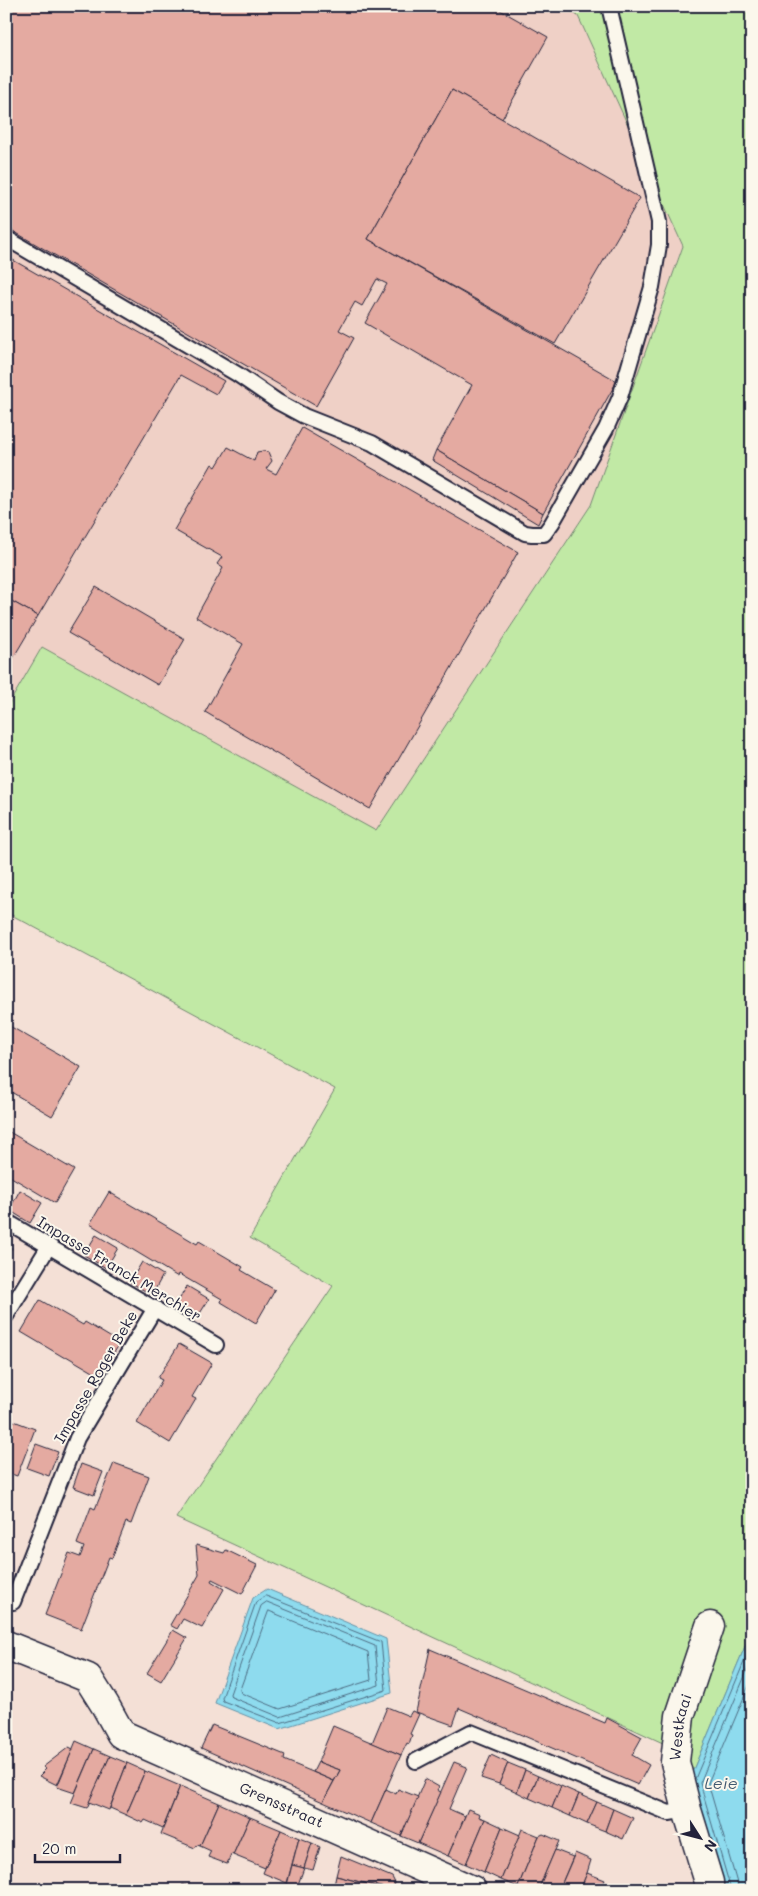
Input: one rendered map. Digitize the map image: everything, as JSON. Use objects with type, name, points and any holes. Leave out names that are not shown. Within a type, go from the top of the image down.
[{"type":"street","name":"Westkaai","points":[[709,1890],[709,1882],[686,1810],[675,1762],[680,1716],[711,1624]]},
{"type":"street","name":"Grensstraat","points":[[6,1645],[88,1678],[121,1734],[418,1879],[472,1890]]},
{"type":"lane","points":[[6,238],[237,374],[296,412],[372,443],[525,532],[544,534],[606,429],[616,407],[648,303],[658,257],[658,222],[609,6]]},
{"type":"lane","name":"Impasse Franck Merchier","points":[[6,1221],[216,1345]]},
{"type":"lane","points":[[6,1316],[48,1246]]},
{"type":"lane","name":"Impasse Roger Beke","points":[[13,1602],[77,1438],[155,1308]]},
{"type":"lane","points":[[416,1761],[471,1732],[669,1813],[686,1810]]},
{"type":"shaded area","points":[[6,6],[563,6],[578,16],[683,246],[591,505],[376,832],[42,648],[6,709]]},
{"type":"green space","points":[[563,6],[752,6],[752,1630],[688,1782],[665,1744],[176,1518],[333,1286],[250,1238],[335,1089],[6,912],[6,709],[42,647],[376,831],[591,505],[683,246],[578,16]]},
{"type":"water","points":[[267,1589],[386,1639],[392,1693],[279,1729],[215,1703],[253,1598]]},
{"type":"water","name":"Leie","points":[[752,1630],[752,1890],[720,1890],[688,1782]]},
{"type":"building","points":[[6,6],[493,6],[548,37],[502,119],[452,90],[368,239],[617,381],[543,513],[436,450],[472,385],[365,323],[387,284],[377,279],[362,306],[355,302],[339,330],[354,338],[316,406],[6,227]]},
{"type":"building","points":[[452,90],[640,198],[555,344],[368,239]]},
{"type":"building","points":[[6,256],[224,381],[216,394],[181,375],[38,616],[6,598]]},
{"type":"building","points":[[302,428],[518,552],[370,809],[205,712],[243,644],[196,617],[223,568],[217,564],[222,557],[174,530],[212,464],[216,467],[228,447],[254,461],[257,452],[268,452],[272,461],[266,469],[276,474]]},
{"type":"building","points":[[436,450],[543,513],[538,524],[432,460]]},
{"type":"building","points":[[96,587],[185,639],[158,685],[68,633]]},
{"type":"building","points":[[6,598],[38,616],[6,670]]},
{"type":"building","points":[[752,685],[752,698],[746,695]]},
{"type":"building","points":[[6,1024],[81,1067],[52,1116],[6,1089]]},
{"type":"building","points":[[6,1130],[74,1170],[55,1203],[6,1174]]},
{"type":"building","points":[[20,1190],[42,1203],[30,1223],[9,1210]]},
{"type":"building","points":[[109,1192],[197,1244],[199,1241],[243,1267],[241,1270],[275,1290],[256,1323],[221,1302],[222,1299],[179,1274],[178,1277],[90,1224]]},
{"type":"building","points":[[96,1235],[118,1248],[106,1268],[84,1255]]},
{"type":"building","points":[[6,1245],[12,1248],[6,1257]]},
{"type":"building","points":[[142,1262],[163,1275],[152,1295],[130,1282]]},
{"type":"building","points":[[187,1286],[209,1299],[197,1318],[176,1305]]},
{"type":"building","points":[[40,1300],[83,1325],[85,1322],[120,1343],[100,1376],[21,1332]]},
{"type":"building","points":[[179,1344],[212,1363],[192,1397],[196,1399],[170,1443],[137,1423],[162,1380],[158,1378]]},
{"type":"building","points":[[6,1418],[35,1429],[17,1476],[6,1472]]},
{"type":"building","points":[[36,1444],[58,1452],[49,1476],[27,1468]]},
{"type":"building","points":[[114,1463],[149,1476],[131,1524],[126,1522],[112,1558],[109,1557],[81,1629],[45,1615],[69,1553],[80,1557],[84,1547],[77,1544],[91,1507],[95,1509]]},
{"type":"building","points":[[81,1464],[103,1472],[94,1495],[73,1487]]},
{"type":"building","points":[[196,1545],[224,1553],[226,1550],[257,1565],[242,1594],[212,1579],[211,1581],[224,1589],[202,1628],[183,1619],[177,1629],[170,1625],[199,1575]]},
{"type":"building","points":[[173,1630],[187,1638],[161,1681],[147,1673]]},
{"type":"building","points":[[430,1649],[605,1723],[607,1718],[642,1737],[632,1755],[649,1765],[638,1785],[459,1708],[453,1725],[416,1712]]},
{"type":"building","points":[[387,1707],[409,1716],[412,1711],[419,1714],[410,1734],[412,1735],[409,1744],[407,1743],[401,1755],[372,1743]]},
{"type":"building","points":[[212,1725],[285,1755],[284,1760],[334,1781],[323,1802],[201,1748]]},
{"type":"building","points":[[333,1726],[401,1755],[371,1823],[323,1802],[340,1770],[318,1762]]},
{"type":"building","points":[[76,1741],[94,1749],[75,1793],[57,1787]]},
{"type":"building","points":[[69,1747],[73,1749],[57,1785],[39,1776],[46,1769],[43,1767]]},
{"type":"building","points":[[94,1749],[110,1756],[87,1808],[71,1803]]},
{"type":"building","points":[[491,1755],[508,1763],[499,1784],[481,1778]]},
{"type":"building","points":[[110,1756],[127,1763],[109,1810],[89,1802]]},
{"type":"building","points":[[318,1762],[340,1770],[334,1781],[313,1772]]},
{"type":"building","points":[[454,1762],[467,1767],[449,1809],[465,1816],[448,1856],[418,1843]]},
{"type":"building","points":[[127,1763],[145,1771],[126,1815],[110,1808]]},
{"type":"building","points":[[508,1763],[525,1770],[517,1792],[499,1784]]},
{"type":"building","points":[[525,1770],[538,1776],[529,1798],[517,1792]]},
{"type":"building","points":[[145,1771],[180,1786],[163,1828],[145,1820],[143,1823],[126,1815]]},
{"type":"building","points":[[538,1776],[561,1786],[552,1808],[529,1798]]},
{"type":"building","points":[[425,1779],[439,1787],[437,1790],[441,1792],[418,1843],[401,1836]]},
{"type":"building","points":[[180,1786],[219,1803],[200,1846],[197,1845],[195,1848],[161,1834]]},
{"type":"building","points":[[561,1786],[579,1794],[570,1816],[552,1808]]},
{"type":"building","points":[[386,1789],[396,1794],[398,1789],[418,1797],[401,1836],[371,1823]]},
{"type":"building","points":[[579,1794],[597,1802],[587,1824],[570,1816]]},
{"type":"building","points":[[597,1802],[613,1809],[605,1831],[587,1824]]},
{"type":"building","points":[[219,1803],[250,1817],[227,1864],[208,1857],[211,1851],[200,1846]]},
{"type":"building","points":[[468,1809],[480,1814],[479,1817],[485,1819],[466,1864],[448,1856]]},
{"type":"building","points":[[613,1809],[633,1818],[623,1839],[605,1831]]},
{"type":"building","points":[[250,1817],[281,1830],[265,1868],[233,1855]]},
{"type":"building","points":[[485,1819],[502,1827],[484,1872],[466,1864]]},
{"type":"building","points":[[502,1827],[520,1835],[501,1880],[484,1872]]},
{"type":"building","points":[[522,1829],[539,1836],[518,1887],[501,1880]]},
{"type":"building","points":[[281,1830],[299,1838],[287,1883],[263,1873]]},
{"type":"building","points":[[543,1834],[559,1841],[538,1890],[525,1890],[518,1887],[539,1836]]},
{"type":"building","points":[[299,1838],[312,1843],[304,1868],[292,1865]]},
{"type":"building","points":[[312,1843],[320,1847],[313,1870],[304,1868]]},
{"type":"building","points":[[555,1850],[573,1857],[559,1890],[538,1890]]},
{"type":"building","points":[[575,1853],[591,1860],[580,1890],[559,1890]]},
{"type":"building","points":[[341,1856],[392,1877],[395,1883],[393,1890],[336,1876]]},
{"type":"building","points":[[292,1865],[304,1868],[296,1890],[287,1890],[286,1889]]},
{"type":"building","points":[[587,1873],[605,1880],[600,1890],[580,1890]]},
{"type":"building","points":[[336,1876],[391,1890],[333,1890]]},
{"type":"building","points":[[183,1884],[196,1890],[180,1890]]}]
